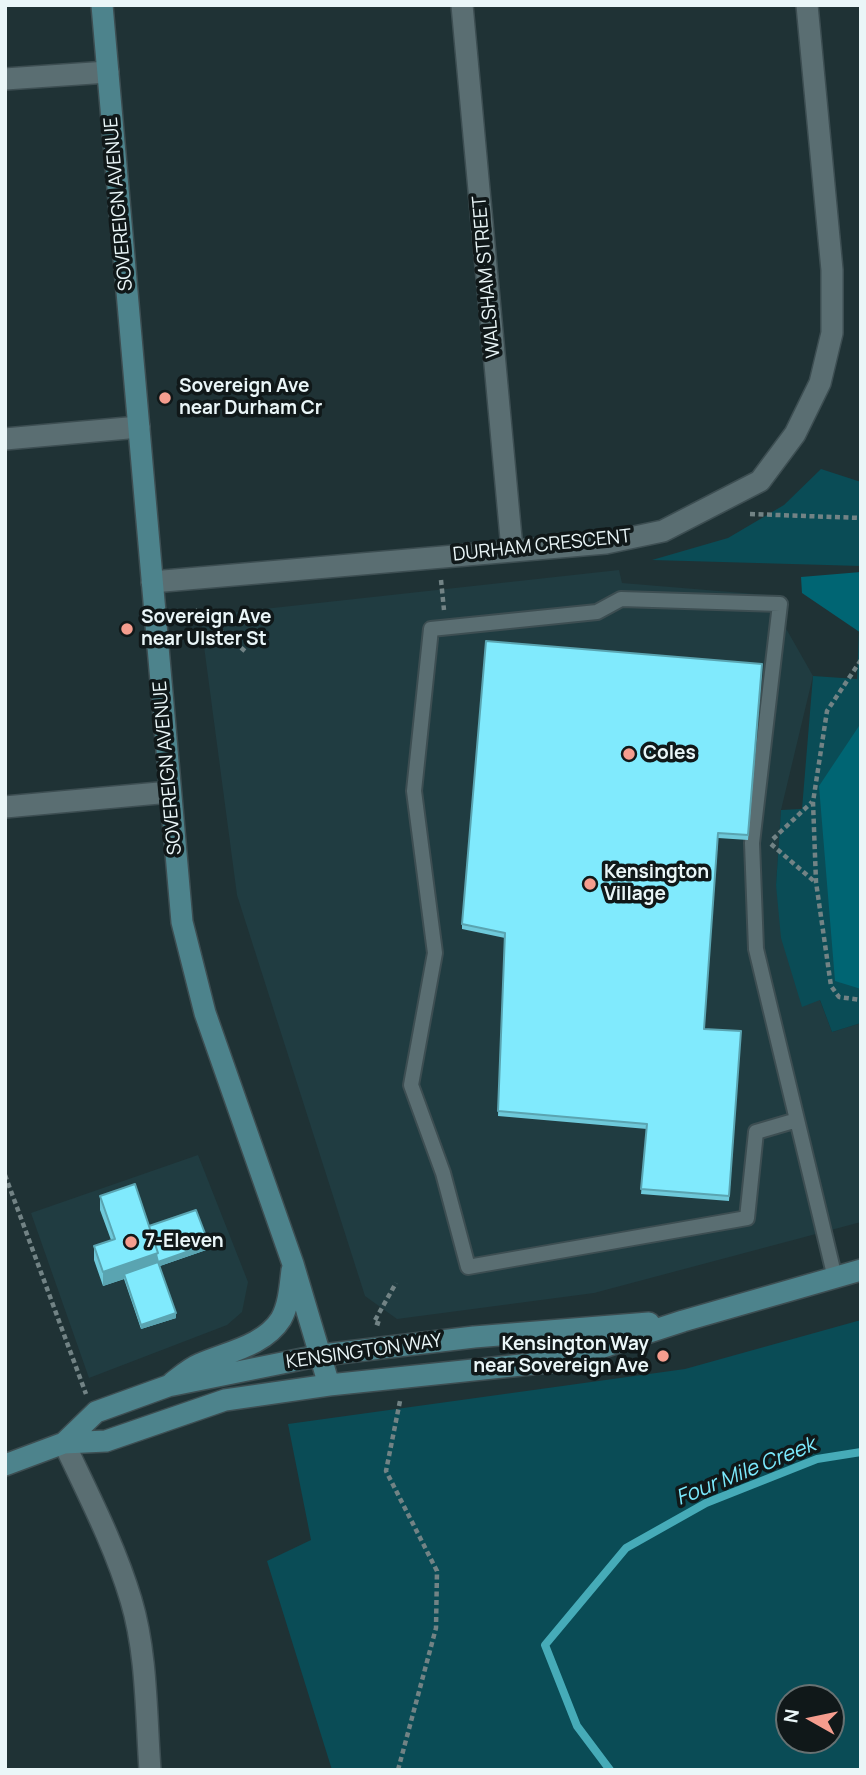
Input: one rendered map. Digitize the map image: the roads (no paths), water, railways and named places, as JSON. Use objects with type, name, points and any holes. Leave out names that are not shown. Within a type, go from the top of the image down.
[{"type":"street","name":"SOVEREIGN AVENUE","points":[[102,5],[182,922],[205,1013],[293,1264],[329,1385]]},
{"type":"street","name":"WALSHAM STREET","points":[[461,5],[512,549]]},
{"type":"street","name":"DURHAM CRESCENT","points":[[152,582],[606,543],[663,531],[760,481],[795,434],[820,383],[832,333],[831,271],[807,5]]},
{"type":"street","points":[[5,79],[108,72]]},
{"type":"street","points":[[5,439],[139,427]]},
{"type":"street","points":[[5,807],[170,792]]},
{"type":"street","points":[[168,1386],[196,1365],[257,1341],[280,1320],[287,1303],[293,1264]]},
{"type":"street","name":"KENSINGTON WAY","points":[[5,1465],[64,1443],[106,1441],[225,1401],[396,1377],[560,1361],[683,1321],[861,1270]]},
{"type":"street","name":"KENSINGTON WAY","points":[[64,1443],[96,1412],[168,1386],[322,1355],[474,1337],[683,1321]]},
{"type":"street","points":[[64,1443],[97,1512],[131,1601],[141,1651],[150,1770]]},
{"type":"lane","points":[[797,1120],[756,1132],[747,1218],[468,1267],[443,1173],[411,1085],[435,953],[414,791],[432,629],[597,612],[621,599],[780,604],[752,843],[756,949],[835,1278]]},
{"type":"waterway","name":"Four Mile Creek","points":[[610,1770],[577,1726],[545,1645],[626,1548],[706,1503],[817,1459],[861,1452]]},
{"type":"place","name":"Sovereign Ave near Durham Cr","points":[[165,398]]},
{"type":"place","name":"Sovereign Ave near Ulster St","points":[[127,629]]},
{"type":"place","name":"Coles","points":[[629,754]]},
{"type":"place","name":"Kensington Village","points":[[590,884]]},
{"type":"place","name":"7-Eleven","points":[[131,1242]]},
{"type":"place","name":"Kensington Way near Sovereign Ave","points":[[663,1356]]}]
